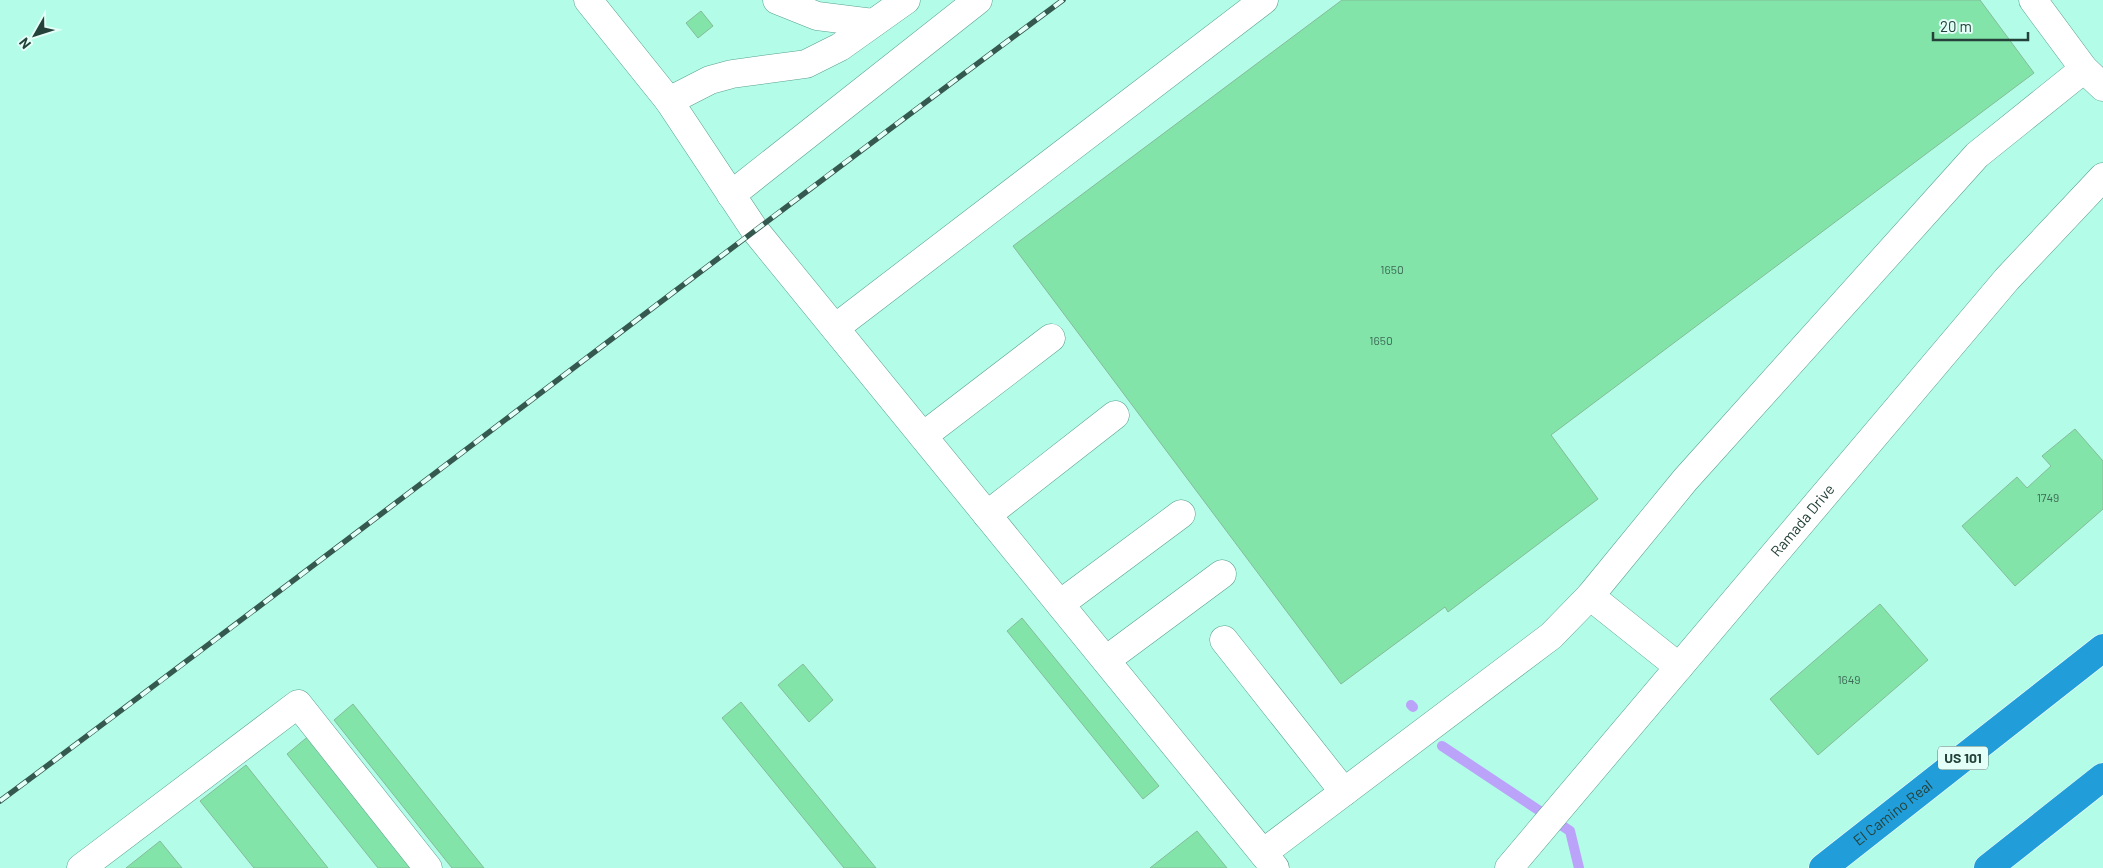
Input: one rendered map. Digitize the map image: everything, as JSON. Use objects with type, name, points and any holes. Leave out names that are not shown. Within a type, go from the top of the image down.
[{"type":"highway","name":"El Camino Real","points":[[1823,868],[2103,648]]},
{"type":"highway","points":[[1988,868],[2097,783]]},
{"type":"street","points":[[588,0],[669,102],[754,229],[1269,860],[1344,792],[1551,636],[1590,596],[1686,480],[1977,155],[2094,78],[2033,0]]},
{"type":"street","points":[[777,0],[817,16],[873,24]]},
{"type":"street","points":[[669,102],[710,80],[732,74],[806,64],[840,47],[906,0]]},
{"type":"street","points":[[731,195],[978,0]]},
{"type":"street","points":[[835,328],[1264,0]]},
{"type":"street","name":"Ramada Drive","points":[[1509,868],[2007,279],[2103,178]]},
{"type":"street","points":[[923,436],[1050,338]]},
{"type":"street","points":[[987,515],[1115,415]]},
{"type":"street","points":[[1060,604],[1181,514]]},
{"type":"street","points":[[1106,660],[1222,574]]},
{"type":"street","points":[[1590,596],[1680,667]]},
{"type":"street","points":[[1224,640],[1344,792]]},
{"type":"street","points":[[81,868],[298,704],[428,868]]},
{"type":"building","points":[[1342,0],[1980,0],[2034,73],[1551,435],[1598,499],[1448,612],[1445,607],[1341,684],[1013,246]]},
{"type":"building","points":[[701,11],[713,26],[698,38],[686,23]]},
{"type":"building","points":[[2075,429],[2103,461],[2103,509],[2015,586],[1962,526],[2017,477],[2027,488],[2051,466],[2042,456]]},
{"type":"building","points":[[1880,604],[1928,660],[1818,755],[1770,699]]},
{"type":"building","points":[[1022,618],[1159,786],[1143,799],[1007,631]]},
{"type":"building","points":[[803,664],[833,700],[809,722],[778,685]]},
{"type":"building","points":[[741,702],[876,868],[844,868],[722,718]]},
{"type":"building","points":[[353,704],[484,868],[452,868],[334,720]]},
{"type":"building","points":[[311,734],[418,868],[378,868],[287,754]]},
{"type":"building","points":[[246,765],[328,868],[254,868],[200,801]]},
{"type":"building","points":[[1197,831],[1227,868],[1150,868]]},
{"type":"building","points":[[160,841],[182,868],[126,868]]},
{"type":"waterway","points":[[1442,746],[1570,831],[1579,868]]},
{"type":"railway","points":[[0,801],[796,199],[1063,0]]}]
